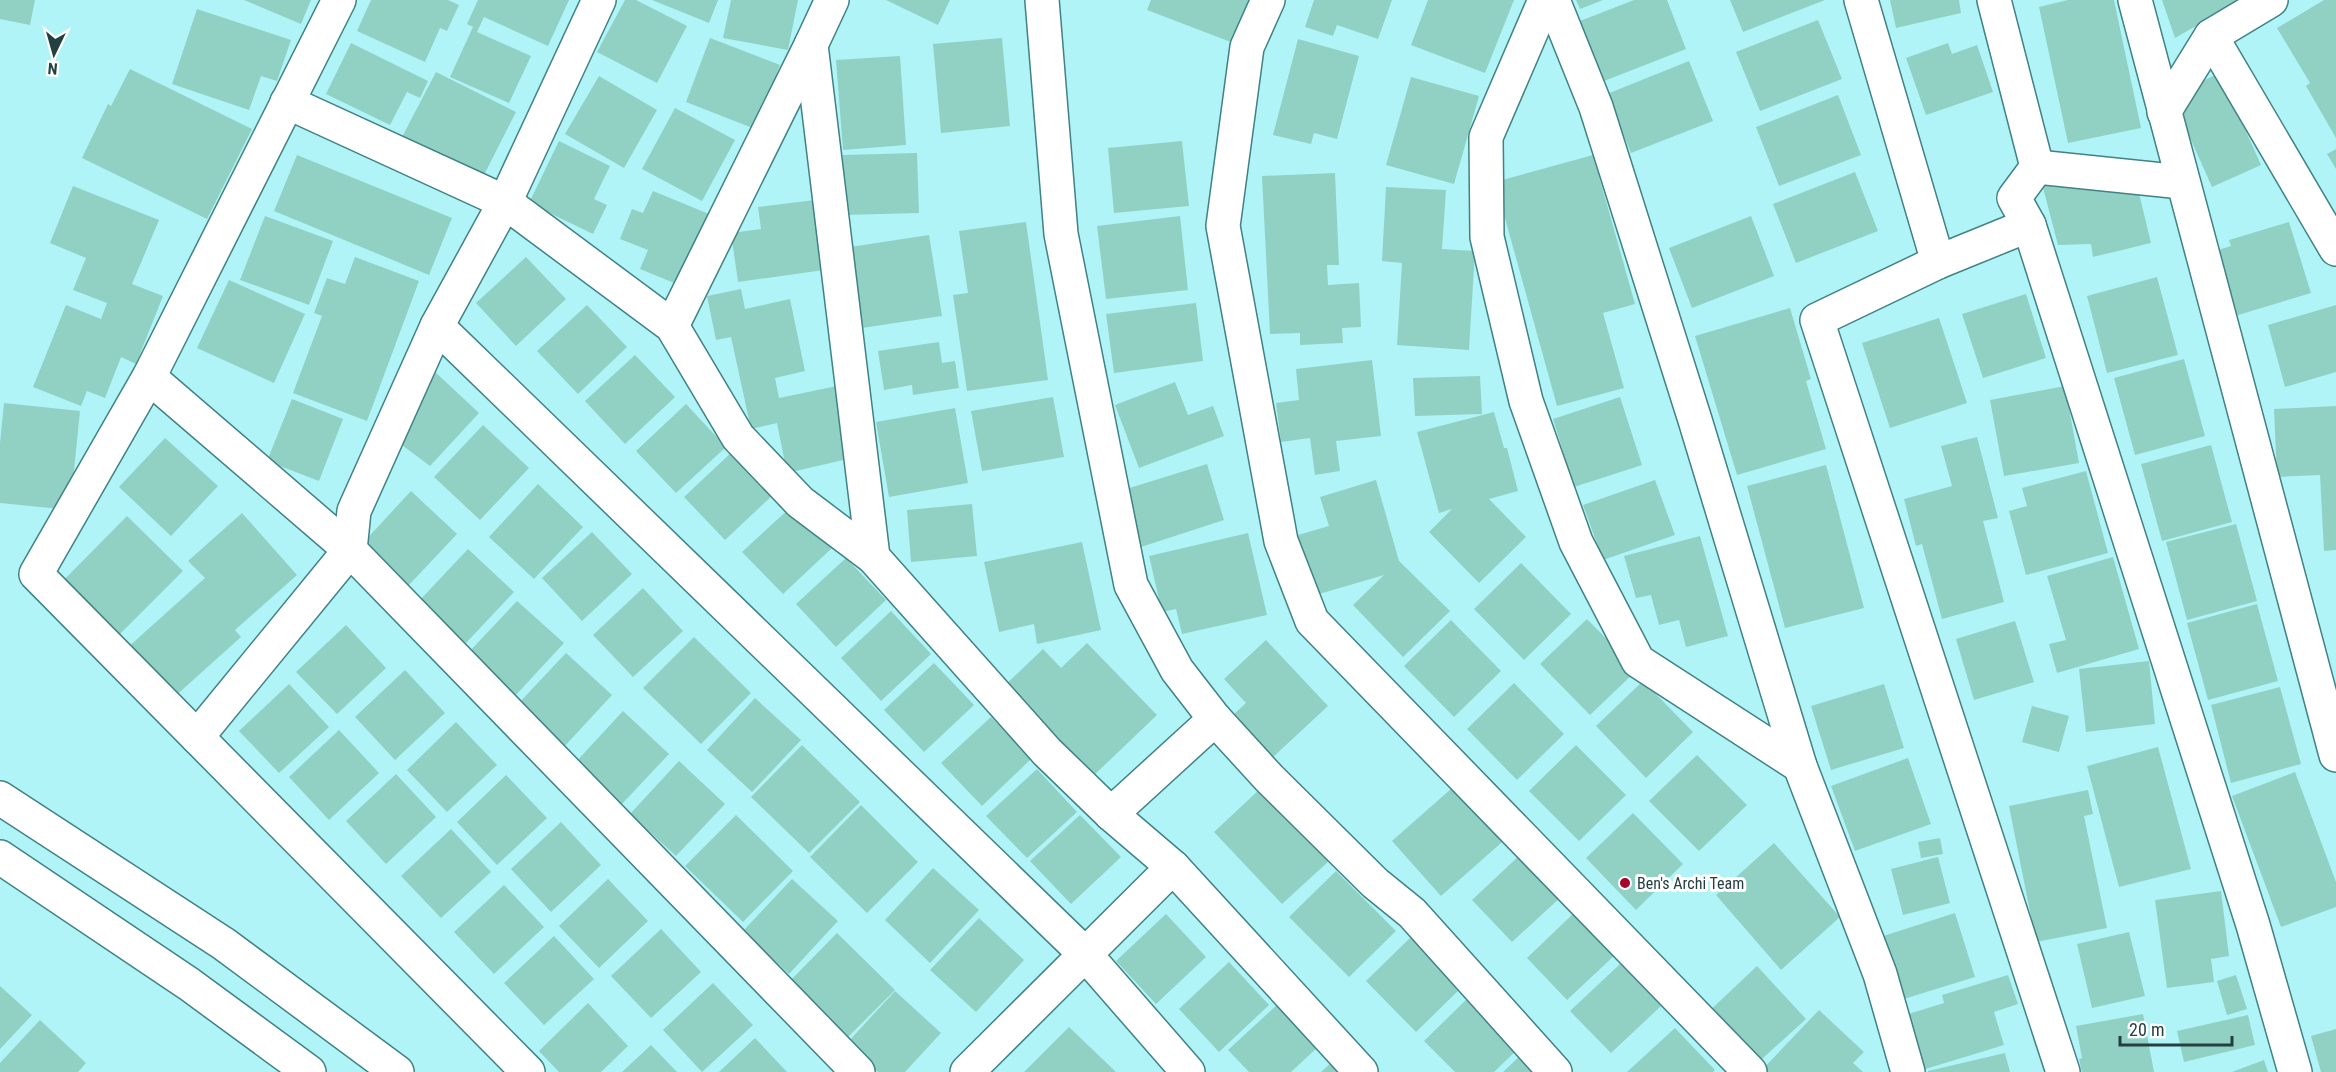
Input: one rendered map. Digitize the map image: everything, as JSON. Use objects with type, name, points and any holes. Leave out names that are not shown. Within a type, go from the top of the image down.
[{"type":"street","points":[[339,0],[148,377],[36,574],[528,1072]]},
{"type":"street","points":[[197,737],[350,550],[354,511],[436,326],[505,202],[599,0]]},
{"type":"street","points":[[672,327],[832,0]]},
{"type":"street","points":[[1042,0],[1061,234],[1131,585],[1177,670],[1215,719],[1269,778],[1375,883],[1412,913],[1555,1072]]},
{"type":"street","points":[[1268,0],[1247,47],[1223,226],[1281,542],[1312,621],[1750,1072]]},
{"type":"street","points":[[1545,0],[1486,137],[1487,237],[1526,401],[1576,542],[1638,661],[1800,766]]},
{"type":"street","points":[[1552,0],[1599,118],[1699,432],[1800,766],[1880,974],[1908,1072]]},
{"type":"street","points":[[1861,0],[1938,262]]},
{"type":"street","points":[[1994,0],[2037,167]]},
{"type":"street","points":[[2135,0],[2336,755]]},
{"type":"street","points":[[2164,112],[2211,36],[2271,0]]},
{"type":"street","points":[[2211,36],[2336,249]]},
{"type":"street","points":[[811,45],[873,557]]},
{"type":"street","points":[[287,102],[505,202],[672,327],[738,437],[800,502],[873,557],[1047,752],[1111,814],[1173,867],[1361,1072]]},
{"type":"street","points":[[2037,167],[2182,182]]},
{"type":"street","points":[[2037,167],[2014,198],[2029,225],[2253,925],[2295,1072]]},
{"type":"street","points":[[2029,225],[1938,262],[1816,320],[2063,1072]]},
{"type":"street","points":[[436,326],[1085,954],[1188,1072]]},
{"type":"street","points":[[148,377],[350,550],[858,1072]]},
{"type":"street","points":[[1111,814],[1215,719]]},
{"type":"street","points":[[0,798],[224,944],[397,1072]]},
{"type":"street","points":[[0,857],[189,984],[309,1072]]},
{"type":"street","points":[[967,1072],[1173,867]]},
{"type":"building","points":[[0,0],[35,0],[30,25],[0,19]]},
{"type":"building","points":[[244,0],[311,0],[301,24]]},
{"type":"building","points":[[371,0],[448,0],[459,5],[447,31],[440,28],[425,62],[357,31]]},
{"type":"building","points":[[478,0],[569,0],[548,46],[484,17],[477,32],[531,56],[509,103],[450,77],[473,27],[467,24]]},
{"type":"building","points":[[625,0],[636,0],[687,26],[657,83],[597,52]]},
{"type":"building","points":[[652,0],[718,0],[709,23]]},
{"type":"building","points":[[731,0],[798,0],[788,50],[723,38]]},
{"type":"building","points":[[886,0],[950,0],[938,25]]},
{"type":"building","points":[[1151,0],[1253,0],[1236,44],[1147,10]]},
{"type":"building","points":[[1314,0],[1392,0],[1378,39],[1337,25],[1333,36],[1305,27]]},
{"type":"building","points":[[1428,0],[1514,0],[1485,73],[1411,45]]},
{"type":"building","points":[[1576,0],[1603,0],[1580,9]]},
{"type":"building","points":[[1634,0],[1667,0],[1686,49],[1604,81],[1580,21]]},
{"type":"building","points":[[1730,0],[1825,0],[1743,32]]},
{"type":"building","points":[[1890,0],[1959,0],[1961,13],[1896,28]]},
{"type":"building","points":[[2068,0],[2114,0],[2141,128],[2068,143],[2039,7]]},
{"type":"building","points":[[2162,0],[2241,0],[2175,38]]},
{"type":"building","points":[[2324,0],[2336,0],[2336,138],[2306,86],[2310,83],[2277,28]]},
{"type":"building","points":[[197,9],[291,40],[277,81],[261,76],[249,110],[172,84]]},
{"type":"building","points":[[1818,20],[1842,79],[1760,111],[1736,52]]},
{"type":"building","points":[[710,38],[780,65],[755,129],[686,102]]},
{"type":"building","points":[[1002,38],[1010,126],[941,133],[933,44]]},
{"type":"building","points":[[1298,39],[1359,56],[1337,139],[1314,133],[1311,144],[1273,135]]},
{"type":"building","points":[[351,43],[428,81],[420,98],[407,92],[390,125],[326,94]]},
{"type":"building","points":[[1948,43],[1952,54],[1977,45],[1993,92],[1926,115],[1906,58]]},
{"type":"building","points":[[900,56],[906,145],[843,150],[836,60]]},
{"type":"building","points":[[1689,61],[1713,121],[1631,153],[1607,94]]},
{"type":"building","points":[[130,69],[252,129],[207,219],[82,158],[108,104],[111,106]]},
{"type":"building","points":[[436,72],[516,112],[482,179],[402,137]]},
{"type":"building","points":[[2220,73],[2261,165],[2212,187],[2171,95]]},
{"type":"building","points":[[599,76],[657,110],[624,168],[565,134]]},
{"type":"building","points":[[1411,77],[1479,96],[1454,184],[1386,165]]},
{"type":"building","points":[[1838,95],[1861,155],[1779,186],[1756,127]]},
{"type":"building","points":[[675,108],[735,140],[702,201],[642,169]]},
{"type":"building","points":[[559,141],[610,166],[594,199],[607,205],[593,234],[529,203]]},
{"type":"building","points":[[1182,141],[1189,206],[1114,213],[1108,148]]},
{"type":"building","points":[[2336,149],[2336,169],[2327,154]]},
{"type":"building","points":[[917,153],[919,213],[844,215],[843,155]]},
{"type":"building","points":[[297,155],[452,218],[429,275],[274,211]]},
{"type":"building","points":[[1593,155],[1635,304],[1603,313],[1624,388],[1557,406],[1495,182]]},
{"type":"building","points":[[1855,172],[1878,231],[1796,263],[1773,204]]},
{"type":"building","points":[[1335,173],[1339,265],[1327,265],[1328,285],[1359,283],[1361,327],[1342,328],[1343,343],[1300,345],[1300,333],[1270,334],[1262,176]]},
{"type":"building","points":[[2041,180],[2137,185],[2151,243],[2093,257],[2091,244],[2058,245]]},
{"type":"building","points":[[73,186],[159,220],[132,284],[163,296],[136,364],[121,357],[105,398],[87,391],[81,406],[33,387],[66,305],[101,319],[107,303],[73,290],[86,258],[50,243]]},
{"type":"building","points":[[1386,187],[1446,190],[1442,249],[1475,251],[1469,350],[1397,345],[1402,263],[1382,261]]},
{"type":"building","points":[[653,191],[709,214],[679,285],[640,269],[648,250],[620,239],[632,209],[643,213]]},
{"type":"building","points":[[815,200],[824,270],[738,282],[731,233],[761,229],[758,207]]},
{"type":"building","points":[[265,216],[333,241],[309,305],[240,280]]},
{"type":"building","points":[[1180,216],[1188,290],[1106,299],[1097,226]]},
{"type":"building","points":[[1751,216],[1774,276],[1692,308],[1669,248]]},
{"type":"building","points":[[1026,222],[1048,380],[967,391],[953,295],[968,293],[959,231]]},
{"type":"building","points":[[2289,222],[2311,293],[2225,319],[2205,254],[2231,246],[2229,240]]},
{"type":"building","points":[[929,235],[942,316],[862,328],[850,247]]},
{"type":"building","points":[[355,257],[419,281],[367,421],[293,393],[322,316],[314,313],[327,278],[345,284]]},
{"type":"building","points":[[526,257],[566,299],[516,346],[476,303]]},
{"type":"building","points":[[2157,277],[2178,355],[2107,373],[2087,296]]},
{"type":"building","points":[[229,280],[305,314],[274,383],[197,348]]},
{"type":"building","points":[[741,289],[745,309],[790,299],[805,371],[775,378],[779,398],[837,386],[852,458],[787,473],[777,423],[751,429],[731,337],[716,340],[707,296]]},
{"type":"building","points":[[2026,294],[2046,358],[1983,378],[1962,314]]},
{"type":"building","points":[[1196,303],[1203,361],[1114,373],[1106,314]]},
{"type":"building","points":[[587,305],[627,347],[578,394],[537,351]]},
{"type":"building","points":[[2336,305],[2336,372],[2285,387],[2268,325]]},
{"type":"building","points":[[1790,308],[1811,379],[1806,381],[1826,449],[1737,475],[1695,336]]},
{"type":"building","points":[[1939,318],[1967,403],[1890,428],[1862,343]]},
{"type":"building","points":[[939,342],[942,363],[955,361],[959,388],[913,395],[912,385],[884,390],[878,351]]},
{"type":"building","points":[[635,355],[675,397],[625,444],[585,401]]},
{"type":"building","points":[[2184,359],[2205,436],[2135,455],[2114,378]]},
{"type":"building","points":[[1372,360],[1381,436],[1336,441],[1340,471],[1315,475],[1310,438],[1281,442],[1276,403],[1299,400],[1296,369]]},
{"type":"building","points":[[434,371],[479,413],[430,466],[398,442]]},
{"type":"building","points":[[1480,376],[1482,414],[1415,416],[1413,378]]},
{"type":"building","points":[[1175,382],[1188,415],[1213,406],[1224,436],[1139,468],[1115,405]]},
{"type":"building","points":[[2065,386],[2079,463],[2004,476],[1990,400]]},
{"type":"building","points":[[1053,397],[1064,457],[982,471],[971,411]]},
{"type":"building","points":[[1620,397],[1642,465],[1574,487],[1553,419]]},
{"type":"building","points":[[292,399],[343,419],[319,481],[267,461]]},
{"type":"building","points":[[4,403],[80,411],[70,510],[0,503],[0,443]]},
{"type":"building","points":[[686,404],[726,447],[676,493],[636,451]]},
{"type":"building","points":[[2336,406],[2336,550],[2324,551],[2320,475],[2277,477],[2274,409]]},
{"type":"building","points":[[955,408],[968,483],[889,497],[876,422]]},
{"type":"building","points":[[1494,412],[1504,448],[1507,448],[1518,491],[1489,499],[1526,537],[1479,583],[1429,532],[1452,509],[1439,513],[1417,432]]},
{"type":"building","points":[[483,425],[529,468],[480,520],[434,477]]},
{"type":"building","points":[[1977,437],[1998,518],[1983,521],[2004,602],[1942,619],[1922,544],[1916,546],[1904,499],[1952,486],[1941,446]]},
{"type":"building","points":[[165,438],[218,486],[171,536],[119,487]]},
{"type":"building","points":[[2211,445],[2232,522],[2162,541],[2141,464]]},
{"type":"building","points":[[734,450],[775,493],[725,540],[684,497]]},
{"type":"building","points":[[1207,464],[1224,520],[1141,547],[1123,490]]},
{"type":"building","points":[[1826,465],[1864,608],[1785,628],[1747,486]]},
{"type":"building","points":[[2086,471],[2108,553],[2026,575],[2009,511],[2027,506],[2022,488]]},
{"type":"building","points":[[1376,480],[1399,561],[1450,611],[1403,657],[1353,605],[1384,575],[1309,597],[1291,537],[1329,526],[1320,497]]},
{"type":"building","points":[[1655,480],[1675,535],[1603,560],[1583,505]]},
{"type":"building","points":[[538,484],[583,527],[534,579],[489,537]]},
{"type":"building","points":[[411,491],[457,534],[408,586],[362,544]]},
{"type":"building","points":[[972,504],[977,556],[911,562],[907,510]]},
{"type":"building","points":[[792,506],[832,548],[783,594],[742,552]]},
{"type":"building","points":[[242,513],[297,575],[235,630],[241,637],[172,699],[126,649],[205,578],[188,561]]},
{"type":"building","points":[[127,516],[183,571],[113,641],[57,587]]},
{"type":"building","points":[[2236,524],[2257,601],[2187,620],[2166,542]]},
{"type":"building","points":[[592,532],[632,574],[582,621],[542,578]]},
{"type":"building","points":[[1248,533],[1267,615],[1182,634],[1176,609],[1162,612],[1149,556]]},
{"type":"building","points":[[1700,536],[1728,636],[1686,647],[1679,620],[1659,625],[1651,595],[1636,598],[1624,556]]},
{"type":"building","points":[[1082,542],[1101,630],[1037,644],[1034,624],[999,632],[984,562]]},
{"type":"building","points":[[468,549],[514,592],[465,644],[419,601]]},
{"type":"building","points":[[2113,557],[2139,649],[2057,673],[2049,644],[2066,640],[2047,576]]},
{"type":"building","points":[[846,558],[886,600],[836,647],[796,604]]},
{"type":"building","points":[[1521,563],[1571,614],[1524,660],[1474,609]]},
{"type":"building","points":[[643,588],[683,631],[633,677],[593,635]]},
{"type":"building","points":[[517,601],[564,643],[515,696],[468,653]]},
{"type":"building","points":[[2257,604],[2278,681],[2208,700],[2187,623]]},
{"type":"building","points":[[891,611],[931,654],[881,701],[841,658]]},
{"type":"building","points":[[1587,619],[1637,670],[1590,715],[1540,664]]},
{"type":"building","points":[[1451,620],[1501,671],[1454,717],[1404,666]]},
{"type":"building","points":[[2015,621],[2034,682],[1974,700],[1956,639]]},
{"type":"building","points":[[346,625],[386,668],[337,714],[296,672]]},
{"type":"building","points":[[694,637],[751,693],[701,744],[643,688]]},
{"type":"building","points":[[1266,640],[1328,706],[1272,758],[1232,716],[1246,703],[1224,679]]},
{"type":"building","points":[[1087,643],[1157,715],[1090,779],[1002,688],[1043,649],[1061,668]]},
{"type":"building","points":[[566,653],[612,695],[563,748],[517,705]]},
{"type":"building","points":[[2149,661],[2155,724],[2086,732],[2079,669]]},
{"type":"building","points":[[934,663],[974,705],[924,752],[884,710]]},
{"type":"building","points":[[405,670],[445,713],[395,760],[355,717]]},
{"type":"building","points":[[1643,681],[1693,732],[1646,778],[1596,726]]},
{"type":"building","points":[[1514,683],[1564,734],[1517,780],[1467,729]]},
{"type":"building","points":[[289,684],[329,727],[279,773],[239,731]]},
{"type":"building","points":[[1884,684],[1904,748],[1831,770],[1811,706]]},
{"type":"building","points":[[2280,687],[2301,764],[2231,783],[2211,705]]},
{"type":"building","points":[[755,698],[801,740],[752,792],[707,750]]},
{"type":"building","points":[[2032,706],[2069,716],[2059,752],[2022,742]]},
{"type":"building","points":[[623,711],[669,754],[620,806],[574,764]]},
{"type":"building","points":[[991,717],[1031,759],[982,806],[941,763]]},
{"type":"building","points":[[456,722],[497,765],[447,812],[407,770]]},
{"type":"building","points":[[339,730],[379,773],[329,820],[289,777]]},
{"type":"building","points":[[802,745],[860,802],[809,853],[751,797]]},
{"type":"building","points":[[1576,745],[1626,795],[1579,841],[1529,791]]},
{"type":"building","points":[[2158,747],[2191,869],[2119,887],[2087,766]]},
{"type":"building","points":[[1697,755],[1747,805],[1699,851],[1649,801]]},
{"type":"building","points":[[1908,758],[1931,824],[1855,851],[1831,786]]},
{"type":"building","points":[[679,761],[725,804],[676,856],[630,814]]},
{"type":"building","points":[[1037,769],[1077,812],[1027,858],[986,816]]},
{"type":"building","points":[[2295,772],[2336,882],[2336,907],[2281,927],[2232,796]]},
{"type":"building","points":[[396,774],[436,817],[386,864],[346,821]]},
{"type":"building","points":[[506,775],[547,818],[497,865],[457,822]]},
{"type":"building","points":[[1460,781],[1509,836],[1441,896],[1392,841]]},
{"type":"building","points":[[1261,788],[1329,861],[1282,904],[1214,832]]},
{"type":"building","points":[[2088,790],[2093,814],[2084,816],[2107,928],[2036,942],[2009,806]]},
{"type":"building","points":[[861,805],[918,862],[867,913],[810,857]]},
{"type":"building","points":[[1633,813],[1683,864],[1636,910],[1586,858]]},
{"type":"building","points":[[736,815],[793,871],[743,922],[685,866]]},
{"type":"building","points":[[1080,815],[1121,857],[1071,904],[1030,861]]},
{"type":"building","points":[[561,822],[601,865],[551,912],[511,869]]},
{"type":"building","points":[[451,829],[491,872],[441,918],[401,876]]},
{"type":"building","points":[[1940,838],[1943,854],[1921,858],[1918,842]]},
{"type":"building","points":[[1774,843],[1840,917],[1781,970],[1716,895]]},
{"type":"building","points":[[1522,853],[1562,896],[1512,942],[1472,900]]},
{"type":"building","points":[[1938,857],[1950,903],[1903,915],[1891,869]]},
{"type":"building","points":[[933,868],[979,910],[930,963],[885,920]]},
{"type":"building","points":[[1336,871],[1396,931],[1349,977],[1289,917]]},
{"type":"building","points":[[608,879],[648,921],[599,968],[559,926]]},
{"type":"building","points":[[792,879],[838,921],[789,974],[743,931]]},
{"type":"building","points":[[504,885],[544,927],[494,974],[454,932]]},
{"type":"building","points":[[2221,891],[2229,956],[2211,959],[2214,982],[2167,988],[2155,900]]},
{"type":"building","points":[[1576,911],[1617,953],[1567,1000],[1527,958]]},
{"type":"building","points":[[1955,913],[1975,977],[1894,1002],[1874,939]]},
{"type":"building","points":[[1166,914],[1206,957],[1156,1004],[1116,961]]},
{"type":"building","points":[[979,918],[1024,960],[976,1012],[930,970]]},
{"type":"building","points":[[661,929],[701,972],[651,1018],[611,976]]},
{"type":"building","points":[[2129,932],[2145,996],[2092,1008],[2077,944]]},
{"type":"building","points":[[837,933],[895,990],[844,1041],[787,984]]},
{"type":"building","points":[[554,936],[594,979],[544,1025],[504,983]]},
{"type":"building","points":[[1412,936],[1462,987],[1416,1032],[1366,981]]},
{"type":"building","points":[[1229,962],[1269,1005],[1219,1052],[1179,1009]]},
{"type":"building","points":[[1620,964],[1661,1006],[1611,1053],[1570,1011]]},
{"type":"building","points":[[1757,966],[1806,1019],[1752,1068],[1704,1016]]},
{"type":"building","points":[[2008,975],[2018,1004],[1994,1012],[2004,1045],[1919,1071],[1902,1016],[1944,1003],[1942,995]]},
{"type":"building","points":[[2236,975],[2247,1009],[2227,1015],[2217,981]]},
{"type":"building","points":[[713,983],[753,1025],[702,1072],[663,1030]]},
{"type":"building","points":[[0,986],[32,1015],[0,1049]]},
{"type":"building","points":[[895,991],[941,1033],[905,1072],[878,1072],[847,1043]]},
{"type":"building","points":[[1471,995],[1521,1046],[1494,1072],[1455,1072],[1424,1041]]},
{"type":"building","points":[[588,1003],[628,1046],[601,1072],[559,1072],[539,1051]]},
{"type":"building","points":[[1278,1004],[1319,1046],[1291,1072],[1249,1072],[1228,1050]]},
{"type":"building","points":[[1819,1010],[1864,1052],[1853,1063],[1863,1072],[1760,1072]]},
{"type":"building","points":[[2143,1014],[2154,1072],[2082,1072],[2079,1059],[2082,1058],[2076,1026]]},
{"type":"building","points":[[2248,1015],[2255,1045],[2184,1062],[2177,1031]]},
{"type":"building","points":[[40,1020],[86,1063],[78,1072],[0,1072],[0,1063]]},
{"type":"building","points":[[1069,1027],[1116,1072],[1024,1072]]},
{"type":"building","points":[[1675,1028],[1715,1070],[1713,1072],[1627,1072]]},
{"type":"building","points":[[2336,1029],[2336,1072],[2321,1072],[2311,1036]]},
{"type":"building","points":[[755,1038],[787,1072],[719,1072]]},
{"type":"building","points":[[651,1045],[677,1072],[622,1072]]},
{"type":"building","points":[[2005,1053],[2010,1072],[1928,1072],[1928,1071]]},
{"type":"building","points":[[1522,1054],[1540,1072],[1503,1072]]},
{"type":"building","points":[[2264,1060],[2268,1072],[2232,1072]]},
{"type":"building","points":[[1332,1062],[1342,1072],[1321,1072]]},
{"type":"place","name":"Ben's Archi Team","points":[[1625,883]]}]
